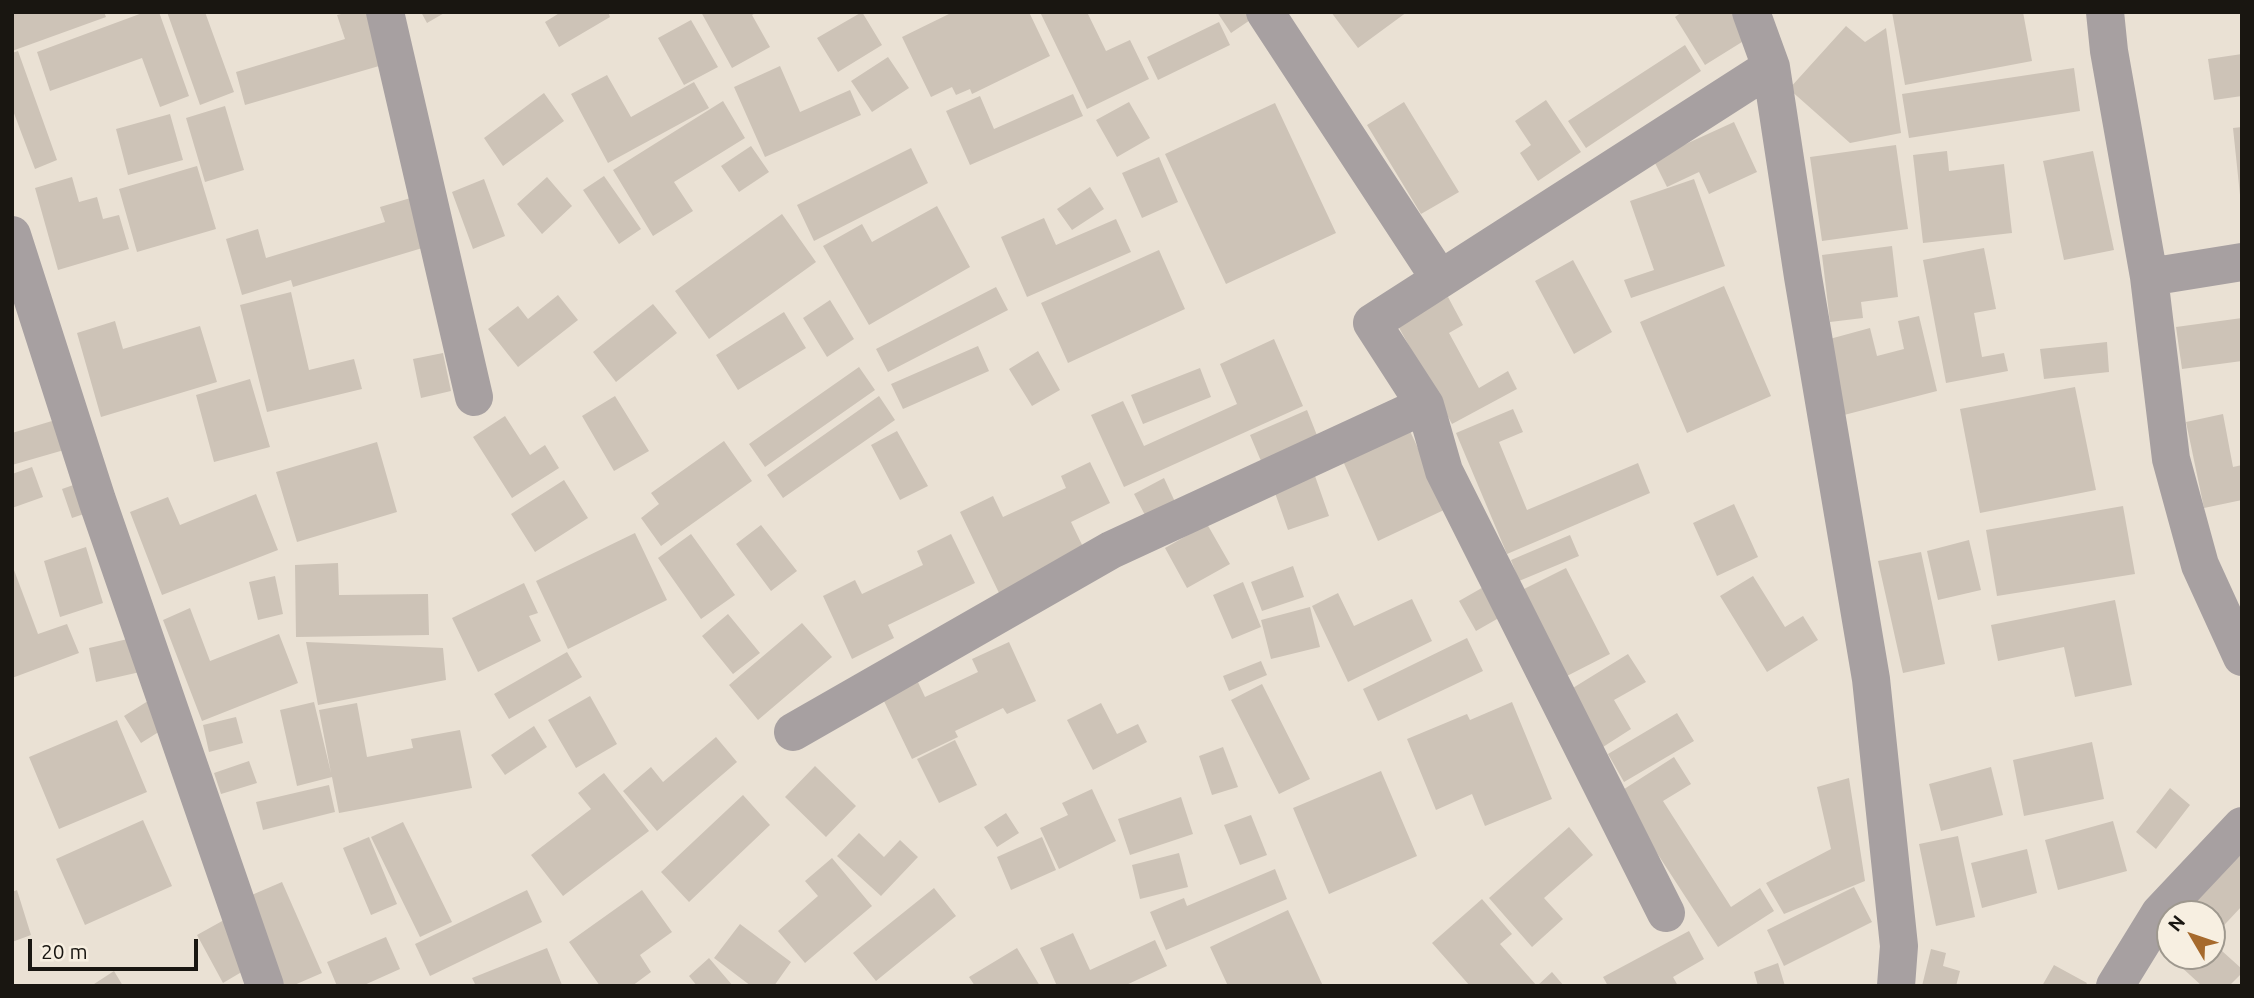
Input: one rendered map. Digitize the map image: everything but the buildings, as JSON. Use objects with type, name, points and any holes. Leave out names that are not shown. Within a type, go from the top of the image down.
[{"type":"street","points":[[385,12],[474,397]]},
{"type":"street","points":[[1265,12],[1440,279]]},
{"type":"street","points":[[1751,12],[1771,67],[1803,277],[1871,679],[1899,946],[1896,986]]},
{"type":"street","points":[[2105,12],[2109,51],[2148,277],[2171,459],[2200,565],[2242,657]]},
{"type":"street","points":[[1666,914],[1444,471],[1425,405],[1373,323],[1771,67]]},
{"type":"street","points":[[12,235],[97,500],[265,986]]},
{"type":"street","points":[[2148,277],[2242,262]]},
{"type":"street","points":[[793,732],[1111,550],[1425,405]]},
{"type":"street","points":[[2115,986],[2160,913],[2242,826]]}]
